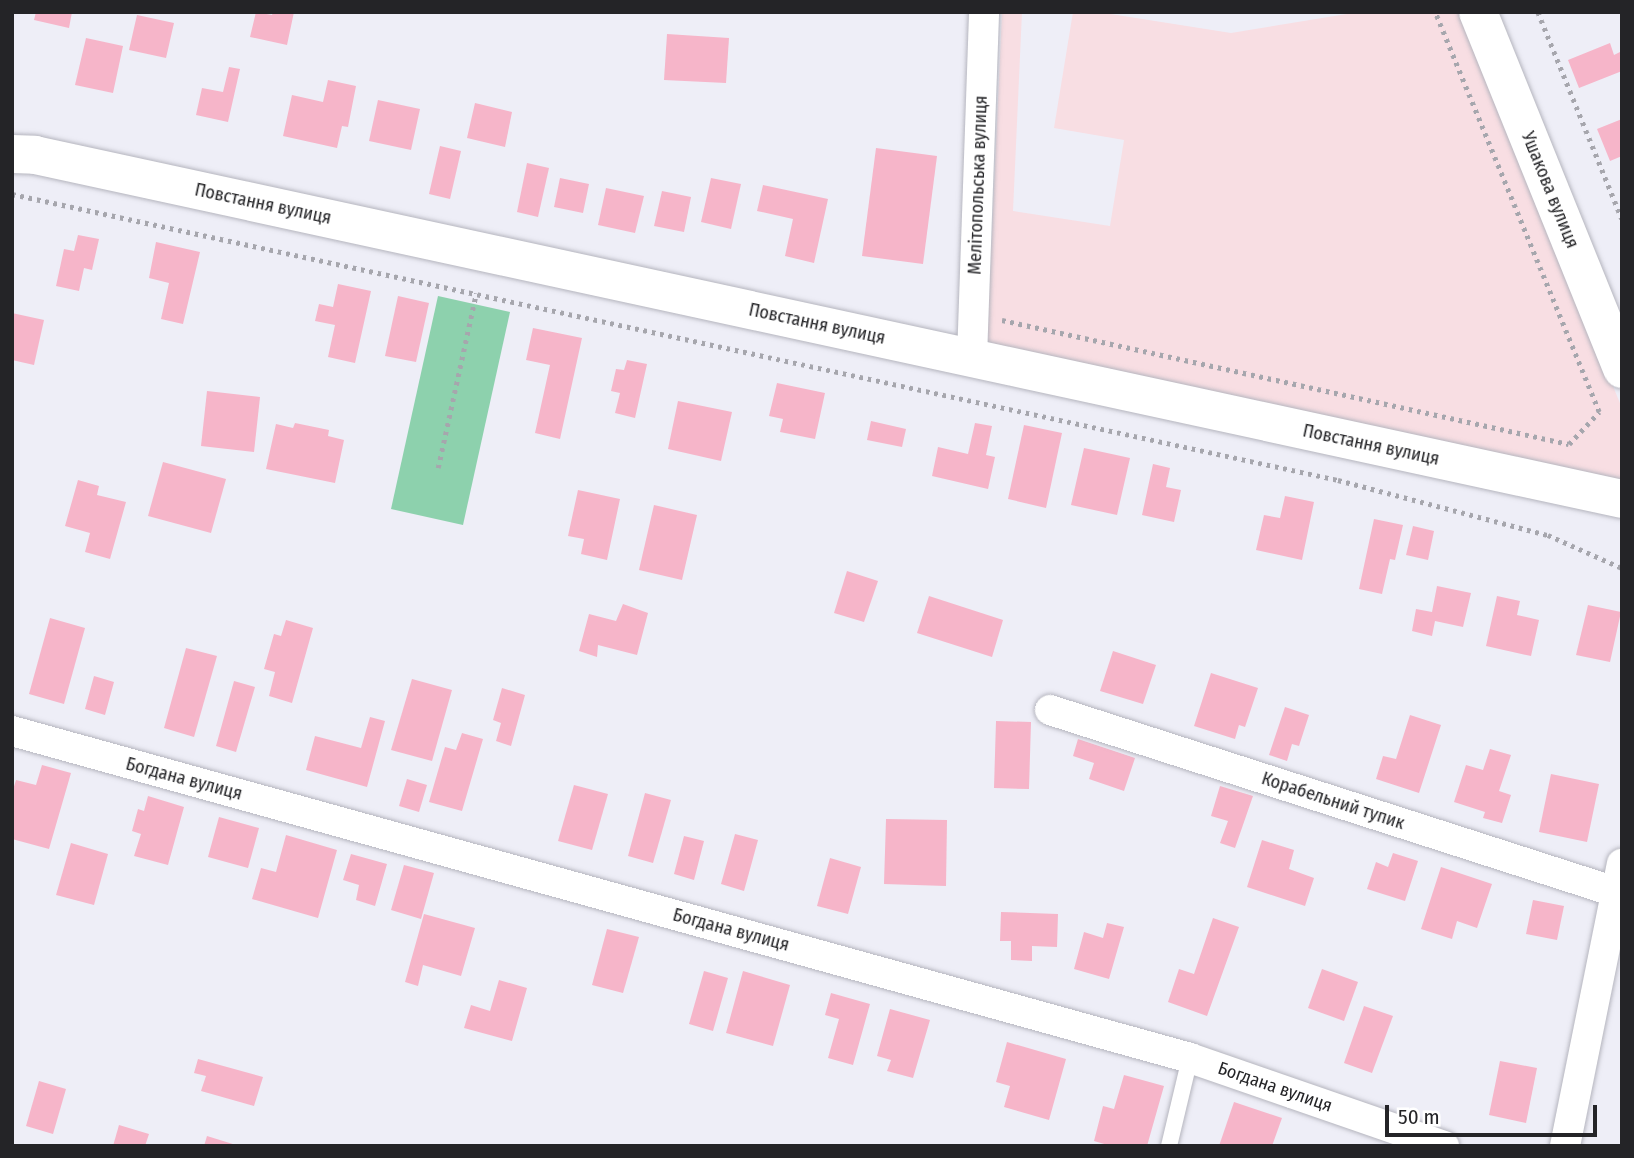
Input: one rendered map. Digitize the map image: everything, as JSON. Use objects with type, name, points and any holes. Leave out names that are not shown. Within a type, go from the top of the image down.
[{"type":"street","name":"Мелітопольська вулиця","points":[[972,358],[984,12]]},
{"type":"street","name":"Ушакова вулиця","points":[[1478,12],[1622,369]]},
{"type":"street","name":"Повстання вулиця","points":[[12,154],[35,155],[1622,499]]},
{"type":"street","name":"Корабельний тупик","points":[[1050,710],[1619,878]]},
{"type":"street","name":"Богдана вулиця","points":[[12,731],[1190,1058],[1444,1146]]},
{"type":"street","points":[[1565,1146],[1619,878]]},
{"type":"lane","points":[[1169,1146],[1190,1058]]},
{"type":"path","points":[[1435,12],[1599,412],[1569,444]]},
{"type":"path","points":[[1538,12],[1622,219]]},
{"type":"path","points":[[12,194],[1338,480],[1548,535],[1622,568]]},
{"type":"path","points":[[438,468],[476,293]]},
{"type":"shaded area","points":[[1002,12],[1022,12],[1013,211],[1110,226],[1124,140],[1054,128],[1073,12],[1098,12],[1231,33],[1359,12],[1459,12],[1622,408],[1622,485],[987,343]]},
{"type":"green space","points":[[438,296],[510,312],[463,525],[391,509]]},
{"type":"building","points":[[36,12],[72,12],[69,28],[34,20]]},
{"type":"building","points":[[256,12],[272,15],[273,12],[294,12],[287,45],[250,37]]},
{"type":"building","points":[[137,15],[174,23],[166,58],[129,50]]},
{"type":"building","points":[[667,34],[729,38],[726,83],[664,80]]},
{"type":"building","points":[[86,38],[123,46],[113,93],[75,85]]},
{"type":"building","points":[[1610,43],[1614,55],[1622,51],[1622,71],[1579,88],[1568,60]]},
{"type":"building","points":[[229,67],[240,69],[228,122],[196,115],[202,88],[223,92]]},
{"type":"building","points":[[328,80],[356,86],[348,127],[342,126],[337,148],[283,136],[292,95],[323,102]]},
{"type":"building","points":[[378,100],[420,109],[411,150],[369,141]]},
{"type":"building","points":[[475,103],[512,112],[505,147],[467,138]]},
{"type":"building","points":[[1622,119],[1622,156],[1610,161],[1597,129]]},
{"type":"building","points":[[440,146],[461,151],[450,199],[429,194]]},
{"type":"building","points":[[876,148],[937,156],[923,264],[862,256]]},
{"type":"building","points":[[527,163],[549,168],[538,217],[517,212]]},
{"type":"building","points":[[560,178],[589,184],[583,213],[554,207]]},
{"type":"building","points":[[711,178],[741,184],[731,229],[701,222]]},
{"type":"building","points":[[763,185],[828,199],[814,263],[785,256],[793,219],[757,211]]},
{"type":"building","points":[[606,188],[644,196],[635,233],[598,225]]},
{"type":"building","points":[[662,191],[691,197],[684,232],[654,226]]},
{"type":"building","points":[[78,235],[99,239],[92,270],[84,268],[79,291],[56,286],[64,249],[74,251]]},
{"type":"building","points":[[156,242],[200,252],[183,324],[161,319],[169,283],[149,278]]},
{"type":"building","points":[[338,284],[371,291],[355,363],[328,357],[335,325],[315,321],[319,304],[333,307]]},
{"type":"building","points":[[398,296],[429,303],[416,362],[385,356]]},
{"type":"building","points":[[12,313],[44,320],[34,365],[12,360]]},
{"type":"building","points":[[533,328],[582,338],[560,439],[535,433],[550,365],[526,360]]},
{"type":"building","points":[[627,360],[647,364],[635,418],[615,413],[620,393],[611,391],[616,369],[624,370]]},
{"type":"building","points":[[777,383],[825,393],[815,439],[780,432],[783,419],[769,416]]},
{"type":"building","points":[[207,391],[260,397],[254,452],[201,446]]},
{"type":"building","points":[[678,401],[732,412],[721,461],[668,449]]},
{"type":"building","points":[[871,421],[906,429],[902,447],[867,440]]},
{"type":"building","points":[[295,423],[329,430],[328,436],[344,440],[335,483],[266,469],[276,424],[293,428]]},
{"type":"building","points":[[975,423],[992,426],[986,455],[995,457],[988,489],[932,476],[938,447],[968,454]]},
{"type":"building","points":[[1024,425],[1062,433],[1046,508],[1008,499]]},
{"type":"building","points":[[1084,448],[1130,458],[1117,515],[1071,505]]},
{"type":"building","points":[[163,462],[226,479],[211,533],[148,516]]},
{"type":"building","points":[[1153,464],[1170,468],[1166,487],[1181,490],[1174,522],[1142,515]]},
{"type":"building","points":[[78,480],[99,486],[97,495],[126,502],[110,559],[85,552],[90,533],[65,526]]},
{"type":"building","points":[[578,490],[620,499],[607,560],[581,554],[584,539],[568,536]]},
{"type":"building","points":[[1285,496],[1314,502],[1302,560],[1256,550],[1264,515],[1280,518]]},
{"type":"building","points":[[654,505],[697,515],[682,580],[639,570]]},
{"type":"building","points":[[1374,519],[1403,525],[1395,560],[1390,559],[1382,594],[1359,589]]},
{"type":"building","points":[[1413,526],[1434,531],[1428,560],[1406,555]]},
{"type":"building","points":[[847,571],[878,581],[864,622],[834,613]]},
{"type":"building","points":[[1437,586],[1471,593],[1463,627],[1435,621],[1432,636],[1412,631],[1416,609],[1432,612]]},
{"type":"building","points":[[929,596],[1003,620],[992,657],[917,633]]},
{"type":"building","points":[[1497,596],[1520,601],[1517,615],[1539,620],[1531,656],[1486,646]]},
{"type":"building","points":[[623,604],[648,613],[637,655],[598,645],[597,657],[579,651],[589,614],[616,621]]},
{"type":"building","points":[[1588,605],[1621,612],[1610,662],[1576,655]]},
{"type":"building","points":[[50,618],[85,628],[64,704],[29,694]]},
{"type":"building","points":[[286,620],[313,628],[292,703],[269,696],[275,672],[264,669],[274,634],[281,636]]},
{"type":"building","points":[[186,648],[217,656],[194,737],[164,728]]},
{"type":"building","points":[[1113,651],[1156,665],[1143,704],[1100,691]]},
{"type":"building","points":[[1211,673],[1258,688],[1245,727],[1239,725],[1235,739],[1194,726]]},
{"type":"building","points":[[94,676],[114,682],[105,715],[85,709]]},
{"type":"building","points":[[412,679],[452,690],[432,761],[391,750]]},
{"type":"building","points":[[234,681],[255,687],[236,752],[216,746]]},
{"type":"building","points":[[502,688],[525,695],[511,746],[496,741],[501,723],[493,720]]},
{"type":"building","points":[[1285,707],[1309,715],[1299,746],[1292,744],[1287,761],[1269,755]]},
{"type":"building","points":[[1410,715],[1441,725],[1419,793],[1376,779],[1383,756],[1396,759]]},
{"type":"building","points":[[370,717],[385,721],[367,787],[306,770],[315,736],[361,748]]},
{"type":"building","points":[[996,721],[1031,722],[1029,789],[994,788]]},
{"type":"building","points":[[462,733],[483,739],[462,811],[429,802],[445,747],[456,750]]},
{"type":"building","points":[[1078,739],[1135,758],[1124,791],[1089,779],[1094,763],[1073,756]]},
{"type":"building","points":[[1490,749],[1511,755],[1499,791],[1511,795],[1502,823],[1483,818],[1485,812],[1454,802],[1466,765],[1483,770]]},
{"type":"building","points":[[42,765],[71,773],[49,849],[12,839],[12,793],[16,780],[36,785]]},
{"type":"building","points":[[1551,774],[1599,784],[1587,842],[1539,832]]},
{"type":"building","points":[[407,779],[427,785],[419,812],[399,806]]},
{"type":"building","points":[[574,785],[608,794],[592,850],[558,841]]},
{"type":"building","points":[[1220,786],[1253,796],[1235,848],[1220,843],[1228,821],[1211,816]]},
{"type":"building","points":[[645,793],[671,800],[653,863],[628,856]]},
{"type":"building","points":[[148,796],[184,807],[168,865],[134,856],[141,834],[132,831],[138,809],[144,811]]},
{"type":"building","points":[[219,817],[259,828],[248,868],[208,857]]},
{"type":"building","points":[[886,819],[947,820],[946,886],[884,884]]},
{"type":"building","points":[[735,834],[758,840],[744,891],[721,884]]},
{"type":"building","points":[[286,835],[337,850],[318,918],[252,899],[261,868],[276,872]]},
{"type":"building","points":[[684,836],[704,841],[694,880],[674,874]]},
{"type":"building","points":[[1262,840],[1294,850],[1289,869],[1314,878],[1305,906],[1247,887]]},
{"type":"building","points":[[71,843],[108,854],[94,905],[56,895]]},
{"type":"building","points":[[1393,853],[1418,861],[1405,901],[1367,889],[1376,862],[1388,867]]},
{"type":"building","points":[[351,854],[387,864],[375,906],[356,900],[359,885],[343,880]]},
{"type":"building","points":[[830,858],[861,867],[848,914],[817,906]]},
{"type":"building","points":[[404,865],[434,873],[421,919],[391,910]]},
{"type":"building","points":[[1441,867],[1492,884],[1477,928],[1457,921],[1452,939],[1421,929]]},
{"type":"building","points":[[1533,900],[1564,906],[1557,940],[1526,934]]},
{"type":"building","points":[[1001,912],[1058,914],[1057,947],[1032,946],[1032,961],[1011,960],[1011,941],[1000,941]]},
{"type":"building","points":[[424,914],[475,928],[461,976],[423,965],[418,986],[405,982]]},
{"type":"building","points":[[1213,918],[1239,927],[1207,1016],[1168,1002],[1179,969],[1194,974]]},
{"type":"building","points":[[1107,923],[1124,927],[1109,979],[1074,969],[1084,932],[1103,938]]},
{"type":"building","points":[[607,929],[639,937],[623,993],[592,985]]},
{"type":"building","points":[[1322,969],[1358,982],[1344,1021],[1308,1008]]},
{"type":"building","points":[[704,971],[728,978],[713,1031],[689,1024]]},
{"type":"building","points":[[743,971],[790,985],[773,1046],[726,1033]]},
{"type":"building","points":[[499,980],[527,988],[512,1041],[464,1028],[471,1005],[490,1011]]},
{"type":"building","points":[[831,993],[870,1004],[853,1065],[828,1058],[839,1019],[825,1015]]},
{"type":"building","points":[[1364,1006],[1393,1016],[1372,1073],[1344,1063]]},
{"type":"building","points":[[890,1009],[930,1020],[913,1078],[887,1071],[891,1060],[877,1056]]},
{"type":"building","points":[[1007,1042],[1066,1059],[1049,1120],[1004,1107],[1010,1086],[996,1082]]},
{"type":"building","points":[[198,1059],[263,1077],[254,1106],[201,1091],[206,1076],[194,1073]]},
{"type":"building","points":[[1500,1061],[1537,1068],[1526,1123],[1489,1115]]},
{"type":"building","points":[[1124,1075],[1164,1086],[1147,1146],[1111,1146],[1094,1141],[1103,1106],[1114,1109]]},
{"type":"building","points":[[39,1081],[66,1089],[53,1134],[26,1126]]},
{"type":"building","points":[[1234,1102],[1282,1118],[1272,1146],[1219,1146]]},
{"type":"building","points":[[119,1125],[149,1134],[145,1146],[113,1146]]},
{"type":"building","points":[[207,1136],[236,1145],[236,1146],[204,1146]]}]
